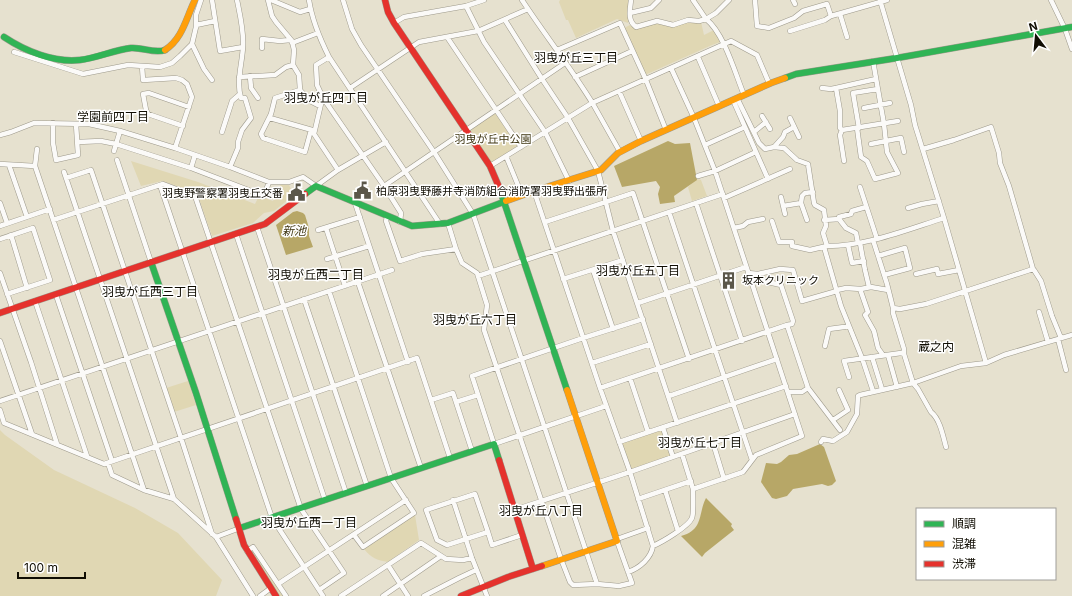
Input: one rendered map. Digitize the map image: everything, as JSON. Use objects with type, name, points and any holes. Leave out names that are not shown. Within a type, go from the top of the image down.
[{"type":"street","points":[[4,37],[20,47],[56,58],[70,60],[81,60],[135,48],[156,52],[164,50],[182,34],[195,0]]},
{"type":"street","points":[[14,52],[82,74],[128,65],[160,67],[172,62],[192,44],[196,25],[196,15],[201,0]]},
{"type":"street","points":[[212,0],[220,51],[243,47]]},
{"type":"street","points":[[230,167],[238,148],[238,142],[242,130],[251,118],[245,98],[241,98],[240,94],[239,77],[243,47],[237,0]]},
{"type":"street","points":[[268,0],[272,16],[291,41],[294,50],[293,65],[299,75],[300,90],[310,101],[320,106]]},
{"type":"street","points":[[271,0],[300,12],[310,9]]},
{"type":"street","points":[[309,0],[310,9],[318,33],[329,57],[440,224]]},
{"type":"street","points":[[343,0],[352,29],[377,69],[434,152],[473,214],[598,584]]},
{"type":"street","points":[[385,0],[388,12],[394,23],[490,166],[504,201],[632,583],[619,586],[598,584],[573,585],[568,579],[484,330],[487,305],[477,273],[462,263],[448,223]]},
{"type":"street","points":[[394,23],[404,18],[466,6],[484,0]]},
{"type":"street","points":[[522,0],[566,63],[620,152]]},
{"type":"street","points":[[631,0],[630,20],[636,27],[657,21],[673,25],[688,20],[699,21],[706,19],[730,0]]},
{"type":"street","points":[[630,13],[651,8],[659,0]]},
{"type":"street","points":[[693,0],[706,19],[721,36],[744,95]]},
{"type":"street","points":[[755,0],[757,26],[769,28],[794,18],[803,11],[827,4],[831,16]]},
{"type":"street","points":[[790,31],[826,20],[831,16],[887,0]]},
{"type":"street","points":[[1051,0],[1065,29],[1072,49]]},
{"type":"street","points":[[880,1],[986,363]]},
{"type":"street","points":[[466,6],[478,31],[545,132],[569,181]]},
{"type":"street","points":[[350,88],[419,42],[478,31],[528,9]]},
{"type":"street","points":[[840,14],[847,38]]},
{"type":"street","points":[[505,20],[568,118],[598,171],[623,260],[678,423]]},
{"type":"street","points":[[196,25],[215,21]]},
{"type":"street","points":[[557,50],[620,23],[646,80],[666,130]]},
{"type":"street","points":[[0,135],[34,123],[89,124],[120,131],[175,148],[269,182],[289,182],[303,177],[316,186],[387,217],[412,226],[440,224],[448,223],[504,201],[598,171],[606,166],[620,152],[641,141],[769,83],[796,74],[1072,27]]},
{"type":"street","points":[[262,48],[262,40],[291,41],[318,33]]},
{"type":"street","points":[[447,37],[521,147]]},
{"type":"street","points":[[490,166],[592,104],[732,42],[757,55],[769,83]]},
{"type":"street","points":[[192,44],[204,69],[212,80]]},
{"type":"street","points":[[575,77],[632,51]]},
{"type":"street","points":[[329,57],[316,65],[317,85],[323,98],[401,213],[400,222]]},
{"type":"street","points":[[698,57],[719,106]]},
{"type":"street","points":[[873,61],[881,105],[884,124],[887,152],[898,173],[875,179],[867,160],[861,157],[853,94],[878,89]]},
{"type":"street","points":[[384,186],[566,63]]},
{"type":"street","points":[[239,77],[275,75],[286,67],[293,65]]},
{"type":"street","points":[[142,66],[143,80],[176,78],[185,81],[192,97],[175,148]]},
{"type":"street","points":[[671,68],[694,118],[715,171],[802,436],[756,456],[743,472],[693,489]]},
{"type":"street","points":[[250,76],[251,88],[258,98]]},
{"type":"street","points":[[822,88],[831,89],[876,79]]},
{"type":"street","points":[[836,88],[840,111],[840,128],[842,130],[840,135],[844,161]]},
{"type":"street","points":[[300,90],[275,98],[270,118],[262,134],[263,138],[305,152],[323,98]]},
{"type":"street","points":[[619,91],[641,141]]},
{"type":"street","points":[[182,126],[148,114],[143,94],[149,93],[189,107]]},
{"type":"street","points":[[222,132],[232,101],[240,94]]},
{"type":"street","points":[[735,99],[745,127],[768,178]]},
{"type":"street","points":[[735,99],[759,143],[764,149],[774,147],[784,148],[797,160],[808,164],[816,205],[824,210],[824,220],[826,226],[823,233],[825,246],[837,290],[862,358],[872,391]]},
{"type":"street","points":[[864,108],[890,103]]},
{"type":"street","points":[[762,116],[770,129]]},
{"type":"street","points":[[270,118],[313,130]]},
{"type":"street","points":[[790,118],[800,137]]},
{"type":"street","points":[[842,130],[898,121]]},
{"type":"street","points":[[754,132],[766,122]]},
{"type":"street","points":[[53,123],[53,143],[56,160],[78,155],[76,124]]},
{"type":"street","points":[[704,145],[745,127]]},
{"type":"street","points":[[774,147],[783,137],[785,132],[794,127]]},
{"type":"street","points":[[923,150],[991,127],[999,153],[1000,163],[1009,186],[1033,269],[1041,281],[1060,338],[1066,370]]},
{"type":"street","points":[[313,130],[314,134],[338,170]]},
{"type":"street","points":[[114,151],[120,131]]},
{"type":"street","points":[[871,144],[900,138],[904,152]]},
{"type":"street","points":[[78,142],[101,141],[116,144],[191,168],[264,196],[269,182]]},
{"type":"street","points":[[0,313],[264,224],[338,170],[386,142]]},
{"type":"street","points":[[37,149],[35,166],[144,490]]},
{"type":"street","points":[[698,176],[715,171],[756,152]]},
{"type":"street","points":[[191,168],[195,155]]},
{"type":"street","points":[[506,156],[522,195]]},
{"type":"street","points":[[117,160],[247,551],[276,596]]},
{"type":"street","points":[[0,164],[35,166]]},
{"type":"street","points":[[9,165],[27,217]]},
{"type":"street","points":[[478,276],[696,203],[723,196],[790,169]]},
{"type":"street","points":[[174,499],[65,175],[91,170],[214,536],[253,596]]},
{"type":"street","points":[[53,220],[163,184],[195,196],[212,242],[301,509],[344,574],[319,590]]},
{"type":"street","points":[[160,185],[272,518],[323,596]]},
{"type":"street","points":[[860,187],[913,383],[936,420],[946,446]]},
{"type":"street","points":[[534,191],[606,406],[630,472],[653,546],[652,550],[640,567],[628,572]]},
{"type":"street","points":[[807,220],[802,203],[802,196],[805,193],[813,192]]},
{"type":"street","points":[[545,222],[634,194],[690,359]]},
{"type":"street","points":[[781,197],[785,214]]},
{"type":"street","points":[[908,208],[939,201]]},
{"type":"street","points":[[0,203],[7,223]]},
{"type":"street","points":[[355,203],[408,362]]},
{"type":"street","points":[[696,203],[742,341]]},
{"type":"street","points":[[783,206],[802,203]]},
{"type":"street","points":[[824,220],[838,219],[839,217],[851,214],[852,211],[866,207]]},
{"type":"street","points":[[0,226],[50,209]]},
{"type":"street","points":[[669,212],[752,460]]},
{"type":"street","points":[[318,230],[360,217]]},
{"type":"street","points":[[387,217],[386,221],[400,261],[422,254],[456,248]]},
{"type":"street","points":[[772,222],[779,242],[792,242],[792,246],[810,250],[825,246],[859,243],[944,218]]},
{"type":"street","points":[[734,228],[743,226],[748,222],[763,219]]},
{"type":"street","points":[[838,219],[846,228],[856,233],[864,261],[869,287]]},
{"type":"street","points":[[257,227],[346,493]]},
{"type":"street","points":[[0,239],[33,228],[50,280],[7,294]]},
{"type":"street","points":[[326,228],[345,286]]},
{"type":"street","points":[[236,234],[325,500]]},
{"type":"street","points":[[11,235],[27,288]]},
{"type":"street","points":[[848,245],[852,263],[864,261]]},
{"type":"street","points":[[327,259],[369,246]]},
{"type":"street","points":[[878,256],[905,248],[910,268],[884,275]]},
{"type":"street","points":[[563,278],[623,260]]},
{"type":"street","points":[[638,303],[746,267]]},
{"type":"street","points":[[749,276],[780,269],[793,270],[802,302],[846,288],[860,289],[869,287],[888,290]]},
{"type":"street","points":[[916,274],[936,269],[938,274],[959,270]]},
{"type":"street","points":[[893,308],[900,309],[920,305],[965,292],[1033,269]]},
{"type":"street","points":[[0,402],[61,380],[392,270]]},
{"type":"street","points":[[593,270],[613,329]]},
{"type":"street","points":[[0,273],[57,444]]},
{"type":"street","points":[[600,388],[792,324],[793,321],[781,285],[749,276]]},
{"type":"street","points":[[358,282],[421,468]]},
{"type":"street","points":[[860,289],[868,312],[865,315],[874,331],[878,348],[886,355],[897,387]]},
{"type":"street","points":[[328,291],[392,478],[414,513],[363,547],[354,535]]},
{"type":"street","points":[[56,294],[83,373],[110,462],[112,475],[144,490],[174,499],[214,536]]},
{"type":"street","points":[[304,300],[367,486]]},
{"type":"street","points":[[35,302],[87,456]]},
{"type":"street","points":[[1039,312],[1048,342]]},
{"type":"street","points":[[533,568],[472,376],[643,319]]},
{"type":"street","points":[[787,325],[808,388],[840,430]]},
{"type":"street","points":[[825,346],[829,328],[849,326]]},
{"type":"street","points":[[821,442],[823,439],[833,441],[847,432],[857,414],[858,396],[872,391],[913,383],[961,366],[986,363],[1004,355],[1072,335]]},
{"type":"street","points":[[0,341],[32,434]]},
{"type":"street","points":[[592,363],[651,344]]},
{"type":"street","points":[[849,377],[844,361],[901,353],[904,354]]},
{"type":"street","points":[[872,357],[882,389]]},
{"type":"street","points":[[0,410],[4,423],[104,464],[417,358],[450,458]]},
{"type":"street","points":[[669,396],[777,359]]},
{"type":"street","points":[[630,378],[648,432]]},
{"type":"street","points":[[619,442],[786,386]]},
{"type":"street","points":[[788,392],[802,392],[808,388]]},
{"type":"street","points":[[833,420],[848,410],[839,390]]},
{"type":"street","points":[[431,400],[453,393],[472,451]]},
{"type":"street","points":[[456,402],[478,395]]},
{"type":"street","points":[[214,536],[301,509],[606,406]]},
{"type":"street","points":[[514,510],[598,483],[795,414]]},
{"type":"street","points":[[663,428],[673,457]]},
{"type":"street","points":[[713,443],[724,479]]},
{"type":"street","points":[[653,546],[664,541],[678,531],[692,518],[693,489],[682,454]]},
{"type":"street","points":[[638,499],[691,481]]},
{"type":"street","points":[[665,490],[678,531]]},
{"type":"street","points":[[488,532],[447,545],[437,540],[426,510],[475,494],[488,532],[492,545],[522,535]]},
{"type":"street","points":[[278,584],[406,500]]},
{"type":"street","points":[[453,500],[476,570],[487,596]]},
{"type":"street","points":[[461,596],[482,586],[587,551],[648,528]]},
{"type":"street","points":[[341,596],[420,543],[446,559],[463,560],[472,558]]},
{"type":"street","points":[[247,551],[253,547],[286,596]]},
{"type":"street","points":[[383,596],[441,556]]},
{"type":"street","points":[[388,565],[408,596]]},
{"type":"street","points":[[424,596],[476,570]]},
{"type":"street","points":[[260,596],[267,594],[271,588]]},
{"type":"green space","points":[[560,0],[629,0],[628,23],[617,19],[576,38],[568,20],[566,20],[559,2]]},
{"type":"green space","points":[[688,21],[701,22],[704,35],[714,30],[720,42],[645,75],[624,28],[630,25],[636,29],[658,23],[672,26]]},
{"type":"green space","name":"羽曳が丘中公園","points":[[495,113],[518,147],[491,164],[469,131]]},
{"type":"green space","points":[[131,161],[198,182],[255,204],[259,196],[273,201],[281,184],[289,185],[294,195],[274,211],[264,213],[253,223],[212,236],[197,193],[162,181],[141,186]]},
{"type":"green space","points":[[697,179],[701,180],[707,196],[692,201],[688,187]]},
{"type":"green space","points":[[188,381],[196,405],[174,412],[166,388]]},
{"type":"green space","points":[[663,429],[672,456],[629,471],[619,442]]},
{"type":"green space","points":[[0,430],[54,470],[135,508],[178,533],[222,580],[216,596],[0,596]]},
{"type":"green space","points":[[415,515],[419,540],[388,562],[374,558],[364,549]]},
{"type":"green space","points":[[253,550],[284,596],[279,596],[250,552]]},
{"type":"water","points":[[668,141],[675,144],[690,143],[697,180],[674,196],[675,202],[660,204],[658,194],[660,187],[656,181],[622,187],[614,166]]},
{"type":"water","name":"新池","points":[[297,211],[305,215],[309,228],[309,236],[313,247],[286,255],[276,225],[293,212]]},
{"type":"water","points":[[820,444],[824,447],[836,481],[832,485],[828,486],[822,484],[793,489],[787,496],[776,499],[772,498],[761,482],[766,463],[777,464],[789,455],[797,454]]},
{"type":"water","points":[[706,498],[732,524],[731,526],[734,530],[702,557],[681,536],[693,530],[697,525]]},
{"type":"traffic: fast","points":[[785,78],[796,74],[1072,27]]},
{"type":"traffic: fast","points":[[4,37],[30,51],[60,60],[86,59],[131,48],[140,48],[153,51],[165,50]]},
{"type":"traffic: fast","points":[[305,194],[316,186],[412,226],[448,223],[506,201]]},
{"type":"traffic: fast","points":[[499,187],[567,390]]},
{"type":"traffic: fast","points":[[151,262],[196,393],[236,519]]},
{"type":"traffic: fast","points":[[240,528],[494,444],[499,460]]},
{"type":"traffic: slow","points":[[165,50],[180,34],[195,0]]},
{"type":"traffic: slow","points":[[506,201],[601,170],[618,153],[641,141],[785,78]]},
{"type":"traffic: slow","points":[[542,566],[617,541],[567,390]]},
{"type":"traffic: jam","points":[[385,0],[388,12],[394,23],[490,166],[499,187]]},
{"type":"traffic: jam","points":[[0,313],[265,224],[305,194]]},
{"type":"traffic: jam","points":[[499,460],[533,569]]},
{"type":"traffic: jam","points":[[236,519],[244,545],[276,596]]},
{"type":"traffic: jam","points":[[461,596],[508,577],[542,566]]},
{"type":"place","name":"柏原羽曳野藤井寺消防組合消防署羽曳野出張所","points":[[363,191]]},
{"type":"place","name":"羽曳野警察署羽曳丘交番","points":[[296,193]]},
{"type":"place","name":"坂本クリニック","points":[[729,280]]},
{"type":"district","name":"羽曳が丘三丁目","points":[[576,58]]},
{"type":"district","name":"羽曳が丘四丁目","points":[[326,98]]},
{"type":"district","name":"学園前四丁目","points":[[113,117]]},
{"type":"district","name":"羽曳が丘五丁目","points":[[638,271]]},
{"type":"district","name":"羽曳が丘西二丁目","points":[[316,275]]},
{"type":"district","name":"羽曳が丘西三丁目","points":[[150,292]]},
{"type":"district","name":"羽曳が丘六丁目","points":[[475,320]]},
{"type":"district","name":"蔵之内","points":[[936,347]]},
{"type":"district","name":"羽曳が丘七丁目","points":[[700,443]]},
{"type":"district","name":"羽曳が丘八丁目","points":[[541,511]]},
{"type":"district","name":"羽曳が丘西一丁目","points":[[309,523]]}]
